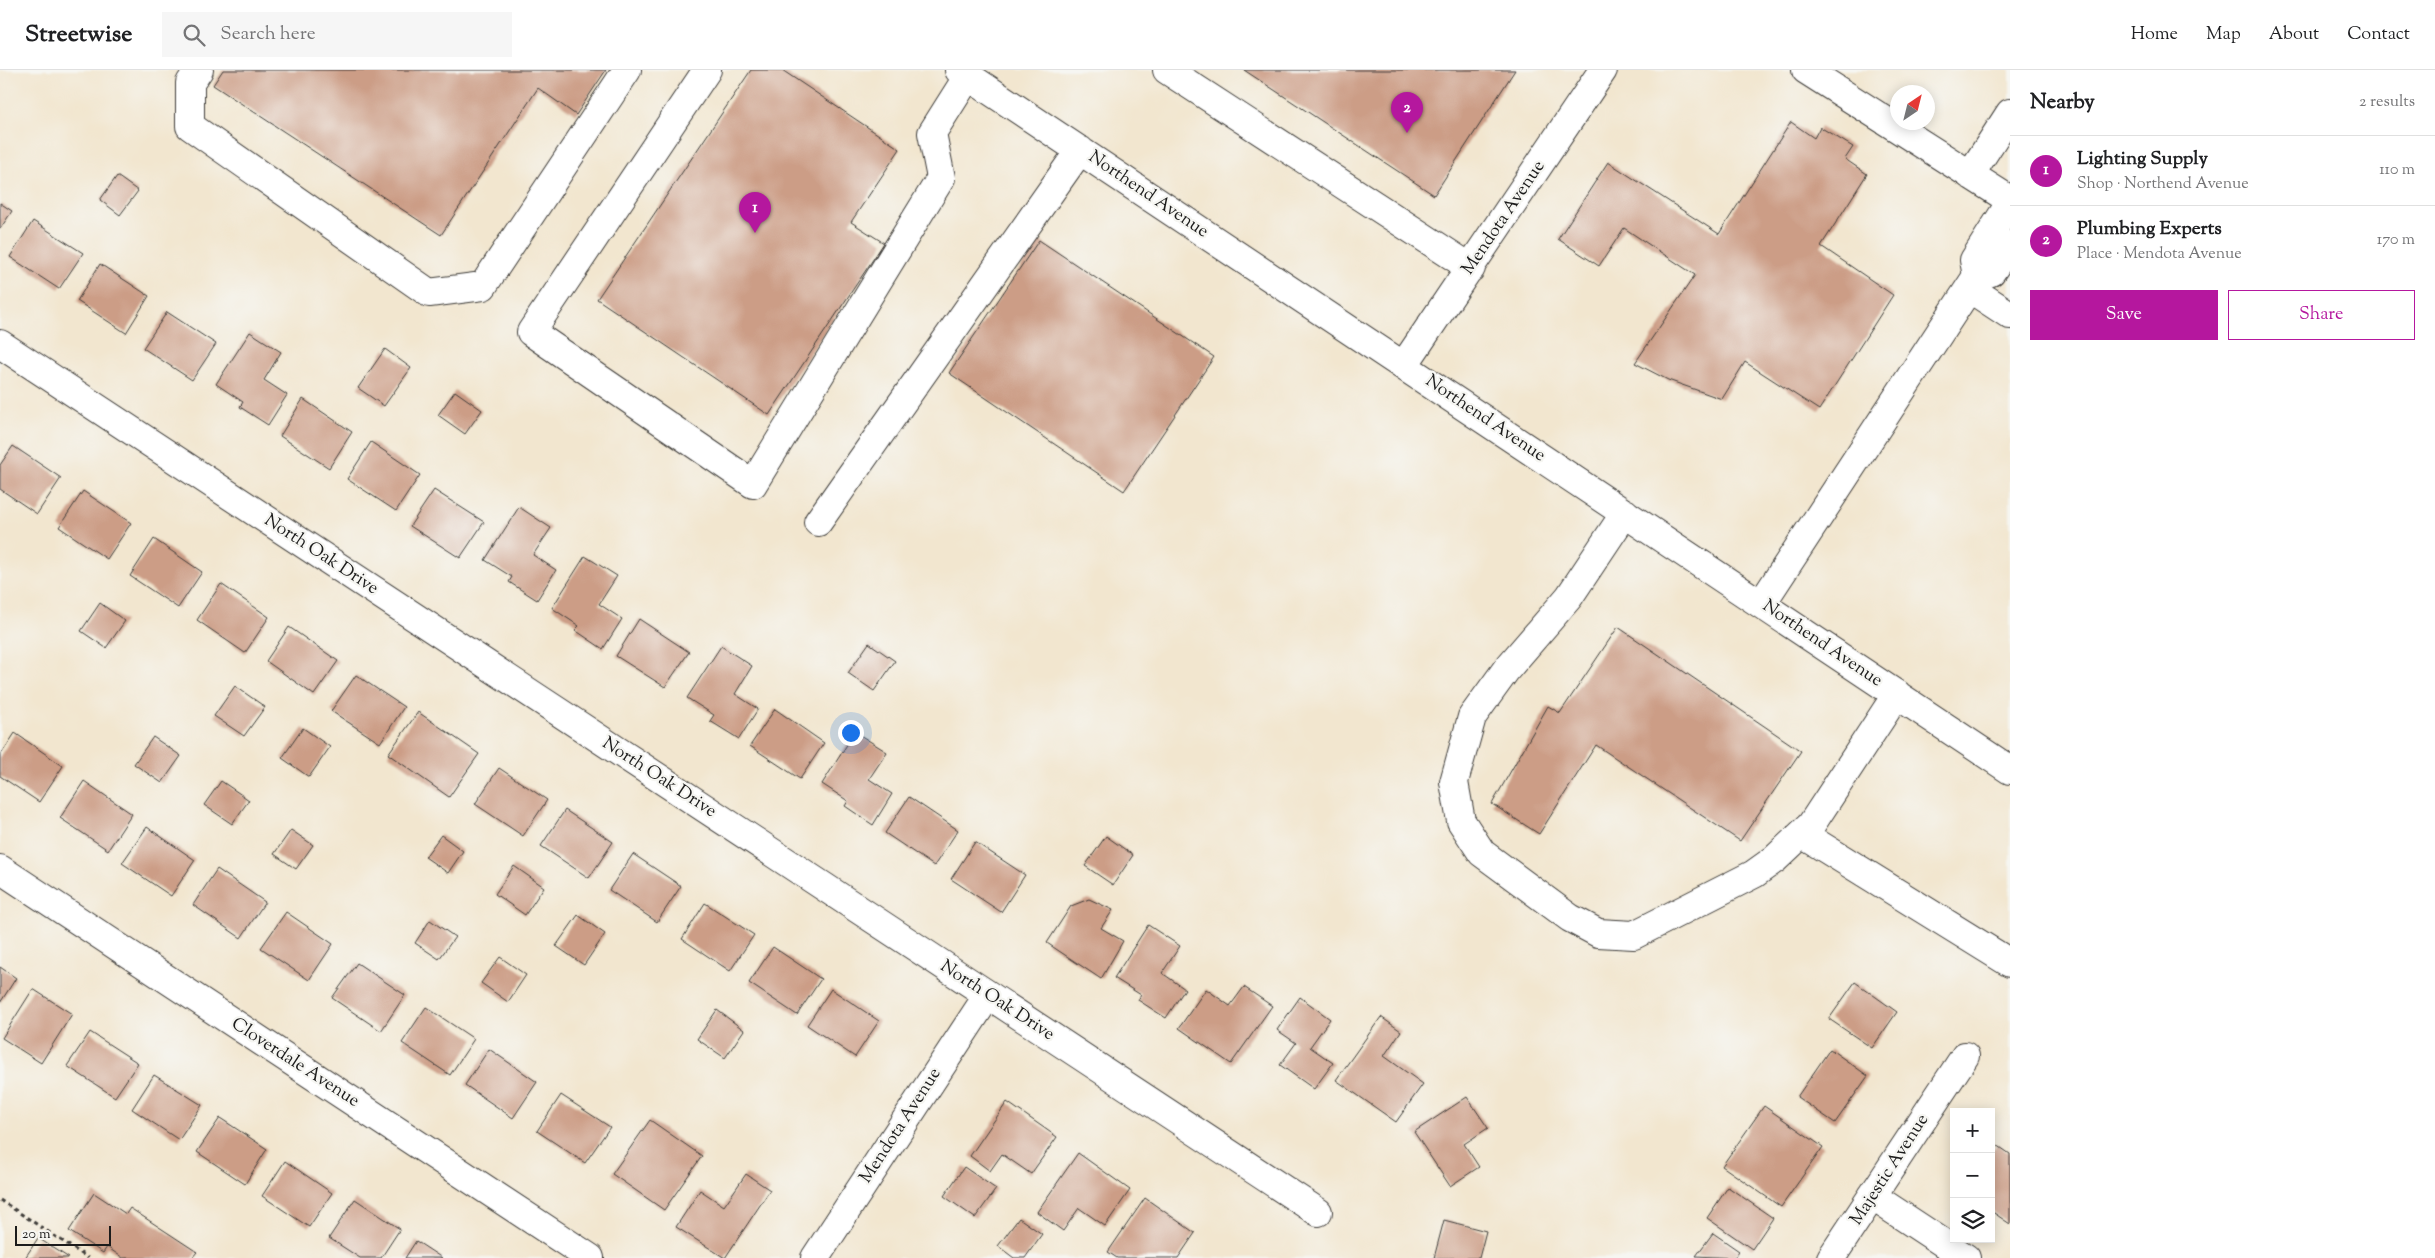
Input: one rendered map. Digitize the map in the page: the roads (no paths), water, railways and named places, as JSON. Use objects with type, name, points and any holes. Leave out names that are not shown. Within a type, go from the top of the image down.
[{"type":"street","points":[[199,70],[190,83],[190,126],[429,294],[483,286],[627,70]]},
{"type":"street","points":[[708,70],[531,332],[753,484],[941,178],[932,133],[964,73]]},
{"type":"street","points":[[1167,70],[1471,268]]},
{"type":"street","name":"Mendota Avenue","points":[[1404,365],[1603,70]]},
{"type":"street","points":[[1806,70],[2010,202],[1974,260],[1973,282]]},
{"type":"street","name":"Northend Avenue","points":[[964,73],[2010,770]]},
{"type":"street","points":[[1970,175],[2010,113]]},
{"type":"street","points":[[818,522],[1080,150]]},
{"type":"street","points":[[1762,603],[1973,282],[1991,272],[2010,245]]},
{"type":"street","points":[[1973,282],[2010,314]]},
{"type":"street","name":"North Oak Drive","points":[[0,344],[1318,1212]]},
{"type":"street","points":[[1626,513],[1570,597],[1506,670],[1472,717],[1454,782],[1461,821],[1482,853],[1570,918],[1598,933],[1634,935],[1754,874],[1775,859],[1811,825],[1897,694]]},
{"type":"street","points":[[1802,834],[2010,963]]},
{"type":"street","name":"Cloverdale Avenue","points":[[0,869],[590,1258]]},
{"type":"street","name":"Mendota Avenue","points":[[815,1258],[988,995]]},
{"type":"street","name":"Majestic Avenue","points":[[1831,1258],[1965,1056]]},
{"type":"street","points":[[1872,1196],[1966,1258]]},
{"type":"place","name":"Plumbing Experts","points":[[1407,133]]},
{"type":"place","name":"Lighting Supply","points":[[755,233]]}]
